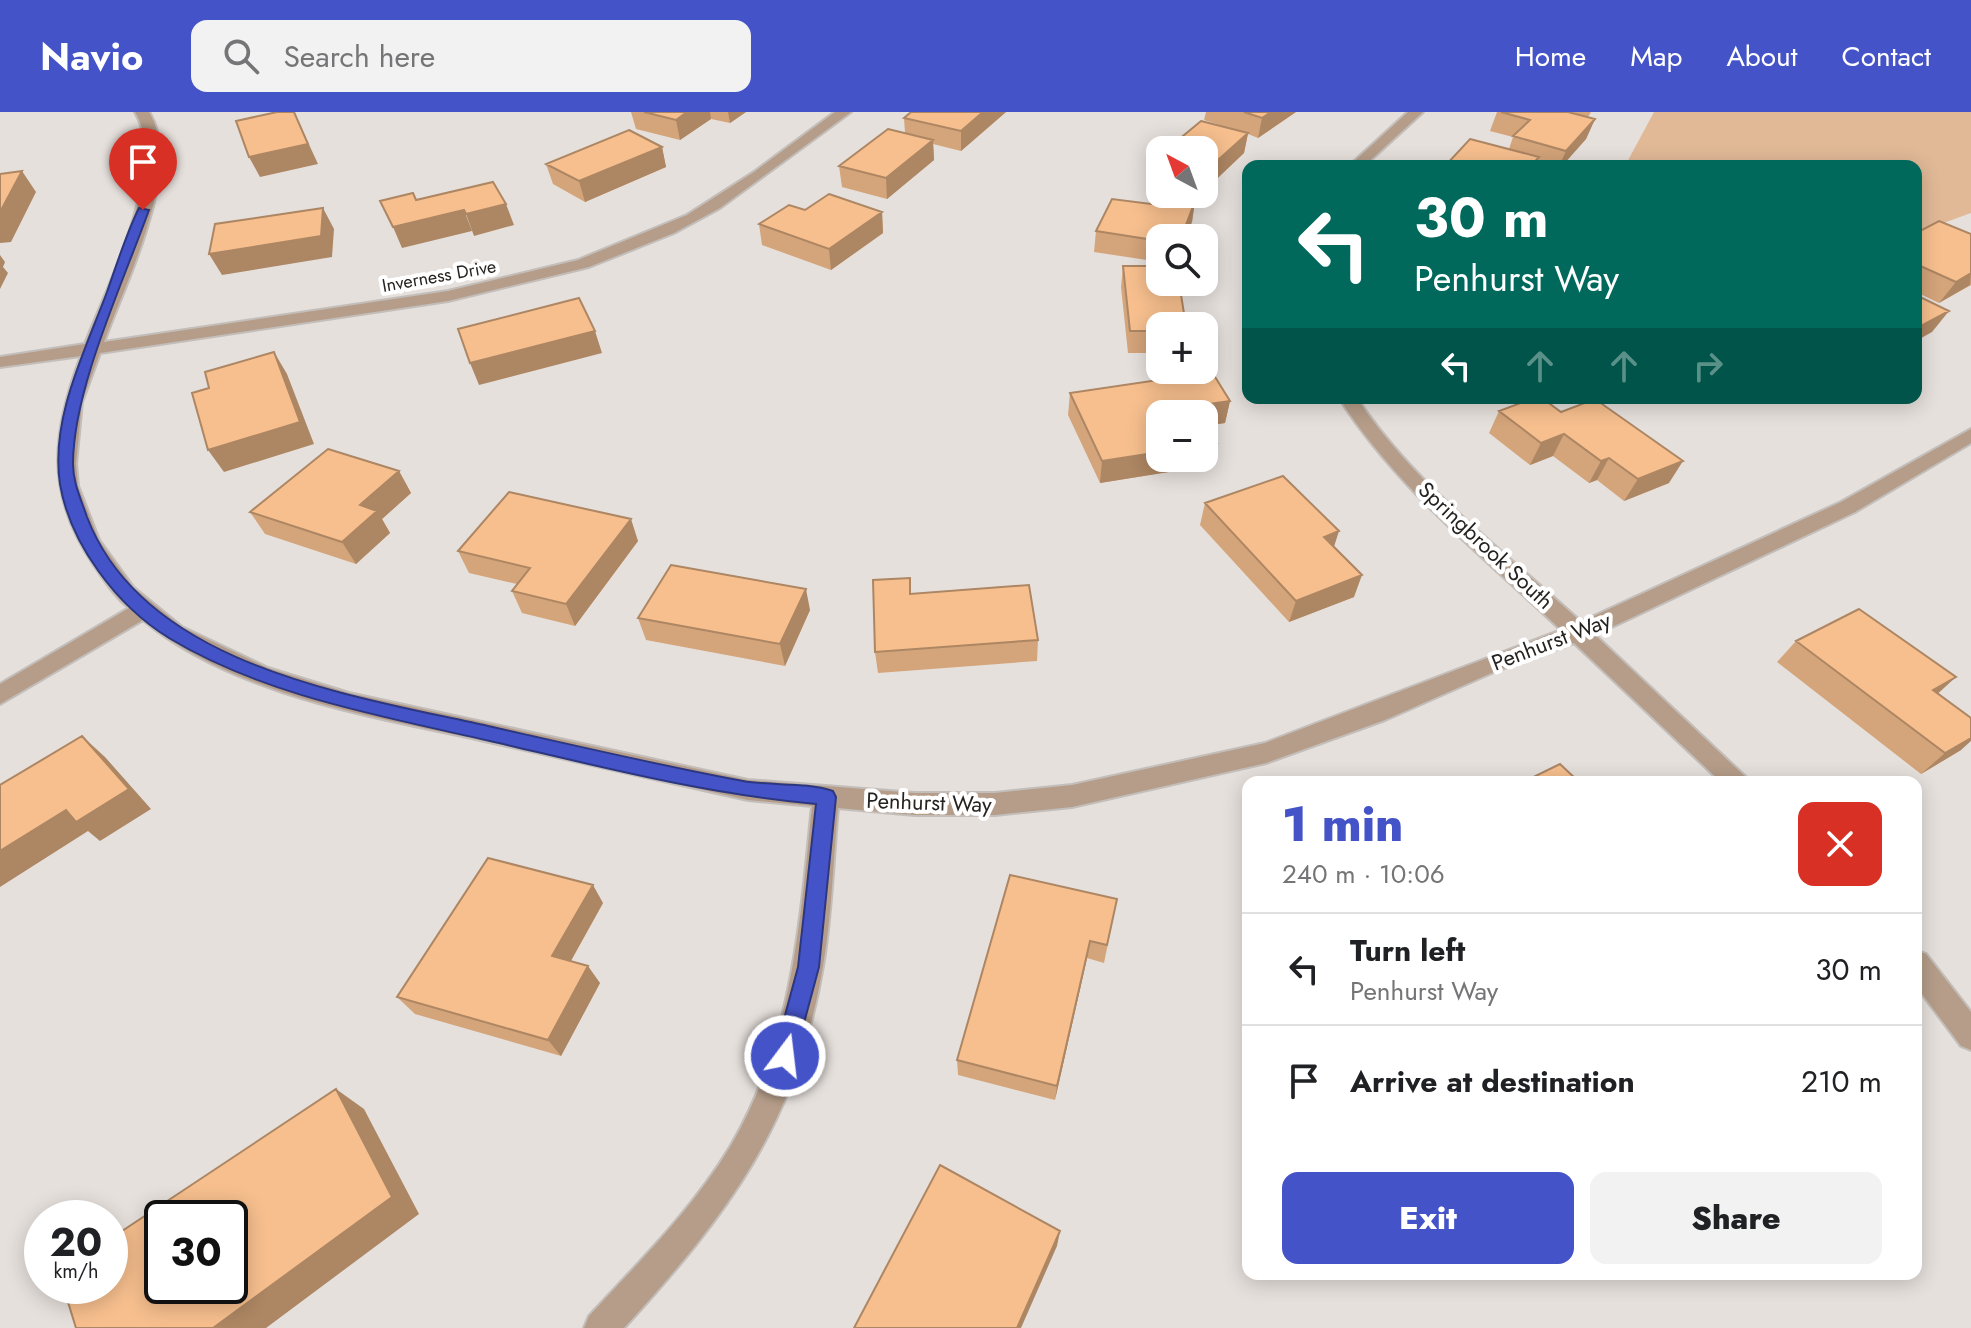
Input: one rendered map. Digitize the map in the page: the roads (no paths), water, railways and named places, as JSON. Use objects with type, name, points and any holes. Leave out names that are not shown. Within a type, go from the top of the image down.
[{"type":"street","name":"Penhurst Way","points":[[142,112],[154,134],[152,185],[73,402],[66,464],[68,486],[89,542],[125,593],[174,633],[260,674],[349,702],[748,790],[915,804],[995,804],[1072,796],[1266,753],[1377,713],[1488,665],[1580,632],[1848,507],[1971,435]]},
{"type":"street","name":"Inverness Drive","points":[[0,362],[425,300],[521,281],[668,231],[705,211],[844,112]]},
{"type":"street","points":[[1363,160],[1416,112]]},
{"type":"street","name":"Springbrook South","points":[[1352,404],[1372,435],[1428,493],[1732,776]]},
{"type":"street","points":[[0,695],[143,610]]},
{"type":"street","points":[[601,1328],[688,1233],[729,1178],[752,1134],[785,1056],[809,967],[826,797]]},
{"type":"street","points":[[1922,971],[1971,1036]]}]
